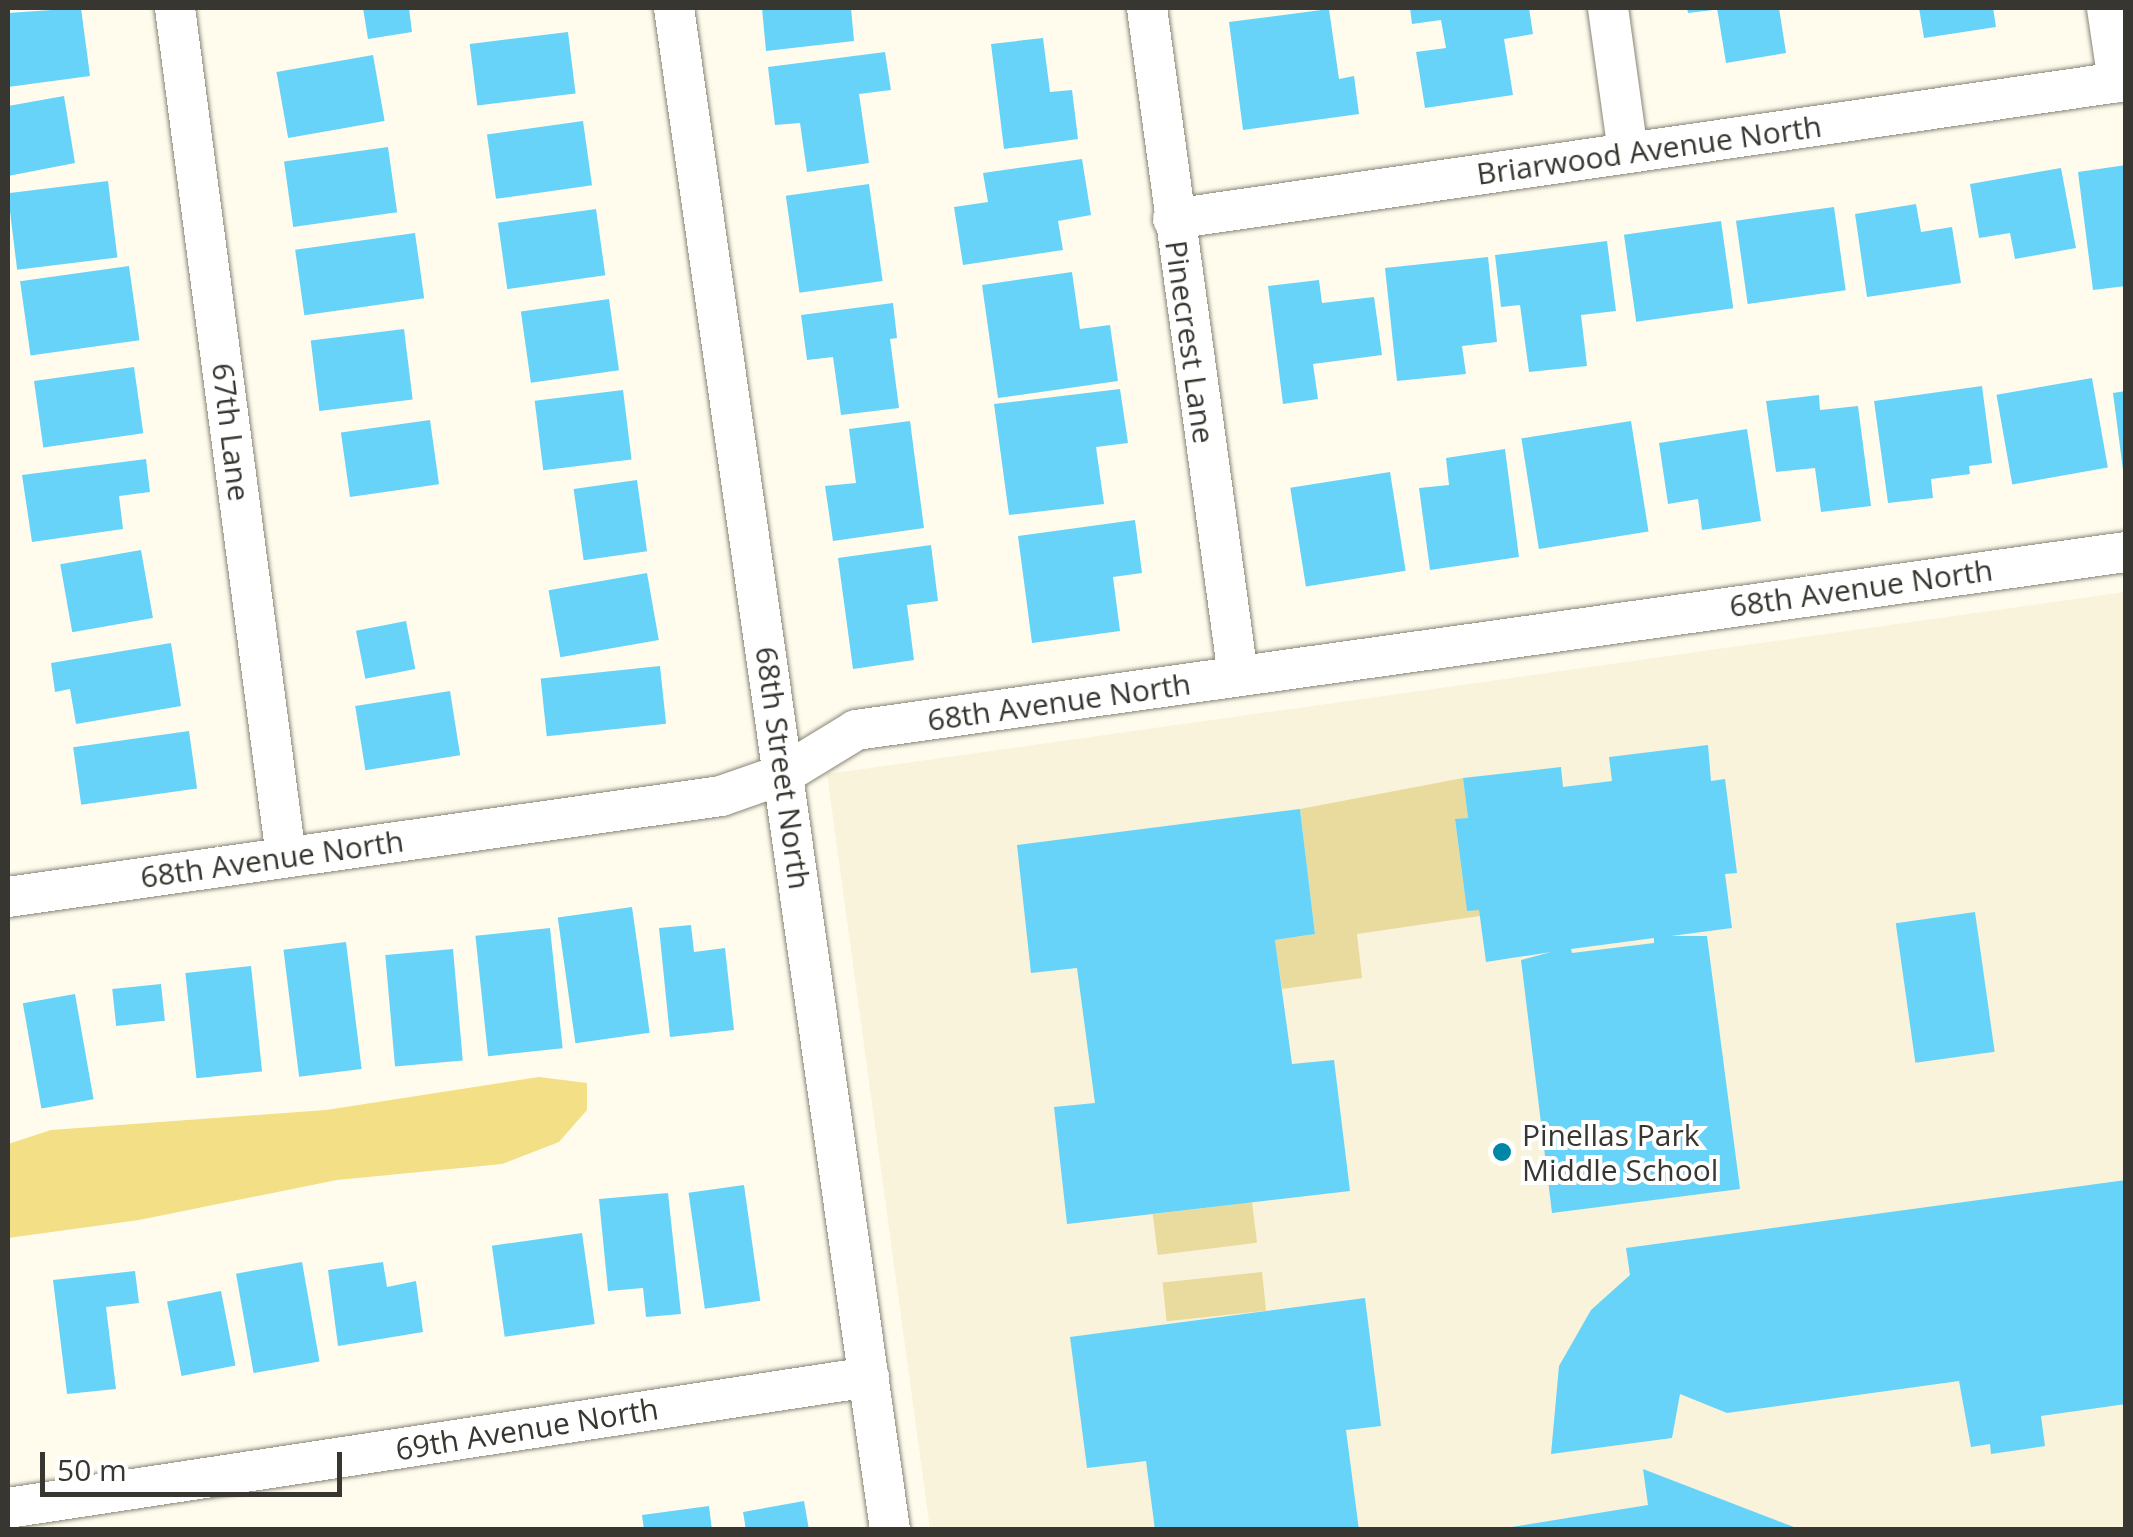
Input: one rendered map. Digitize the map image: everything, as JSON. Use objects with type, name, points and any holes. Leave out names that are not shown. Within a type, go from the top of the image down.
[{"type":"street","name":"67th Lane","points":[[175,8],[286,857]]},
{"type":"street","name":"68th Street North","points":[[674,8],[890,1530]]},
{"type":"street","name":"Pinecrest Lane","points":[[1147,8],[1238,676]]},
{"type":"street","points":[[1608,8],[1628,153]]},
{"type":"street","points":[[2107,8],[2122,81]]},
{"type":"street","name":"Briarwood Avenue North","points":[[1173,219],[2122,81]]},
{"type":"street","name":"68th Avenue North","points":[[8,897],[721,796],[784,774],[856,730],[2126,552]]},
{"type":"street","name":"69th Avenue North","points":[[8,1508],[869,1377]]},
{"type":"shaded area","name":"Pinellas Park Middle School","points":[[2125,592],[2125,1529],[930,1529],[827,774]]},
{"type":"shaded area","points":[[1463,778],[1468,818],[1455,820],[1467,910],[1479,910],[1480,916],[1357,934],[1362,978],[1282,989],[1275,940],[1315,934],[1300,809]]},
{"type":"shaded area","points":[[539,1077],[587,1083],[587,1110],[559,1142],[502,1164],[337,1180],[139,1220],[8,1238],[8,1144],[51,1130],[326,1110]]},
{"type":"shaded area","points":[[1252,1202],[1257,1243],[1158,1255],[1153,1214]]},
{"type":"shaded area","points":[[1262,1272],[1266,1311],[1167,1321],[1163,1282]]},
{"type":"building","points":[[81,8],[90,76],[8,87],[8,13]]},
{"type":"building","points":[[363,8],[409,8],[412,32],[368,39]]},
{"type":"building","points":[[762,8],[851,8],[854,41],[766,51]]},
{"type":"building","points":[[1410,8],[1529,8],[1533,34],[1504,39],[1513,95],[1425,108],[1416,52],[1446,48],[1441,20],[1412,24]]},
{"type":"building","points":[[1687,8],[1713,8],[1713,10],[1688,13]]},
{"type":"building","points":[[1717,8],[1779,8],[1786,53],[1726,63]]},
{"type":"building","points":[[1919,8],[1993,8],[1996,27],[1924,38]]},
{"type":"building","points":[[1329,9],[1339,79],[1354,76],[1359,114],[1243,130],[1229,22]]},
{"type":"building","points":[[568,32],[576,94],[477,106],[470,44]]},
{"type":"building","points":[[1043,38],[1050,92],[1072,90],[1078,139],[1004,149],[991,44]]},
{"type":"building","points":[[885,52],[891,90],[859,94],[869,163],[807,172],[800,123],[775,125],[768,67]]},
{"type":"building","points":[[373,55],[385,121],[288,138],[276,72]]},
{"type":"building","points":[[64,96],[75,163],[8,176],[8,106]]},
{"type":"building","points":[[583,121],[592,185],[496,199],[487,134]]},
{"type":"building","points":[[388,147],[397,212],[293,227],[284,162]]},
{"type":"building","points":[[1082,159],[1091,215],[1058,221],[1063,250],[963,265],[954,207],[988,202],[983,173]]},
{"type":"building","points":[[2126,165],[2126,286],[2093,290],[2078,172]]},
{"type":"building","points":[[2061,168],[2076,248],[2015,259],[2010,233],[1979,238],[1970,184]]},
{"type":"building","points":[[108,181],[117,257],[17,270],[8,193]]},
{"type":"building","points":[[869,184],[883,281],[799,293],[786,196]]},
{"type":"building","points":[[1916,204],[1921,232],[1952,227],[1961,283],[1867,297],[1855,214]]},
{"type":"building","points":[[1834,207],[1846,290],[1748,304],[1736,221]]},
{"type":"building","points":[[596,209],[605,275],[507,289],[498,223]]},
{"type":"building","points":[[1721,221],[1733,308],[1636,322],[1624,235]]},
{"type":"building","points":[[415,233],[424,298],[304,315],[295,250]]},
{"type":"building","points":[[1607,241],[1616,311],[1581,315],[1587,366],[1529,372],[1520,305],[1501,307],[1495,255]]},
{"type":"building","points":[[1488,257],[1497,342],[1462,346],[1466,374],[1397,381],[1385,268]]},
{"type":"building","points":[[129,266],[139,340],[31,356],[20,281]]},
{"type":"building","points":[[1072,272],[1080,329],[1110,325],[1118,381],[998,398],[982,285]]},
{"type":"building","points":[[1319,280],[1322,303],[1374,297],[1382,355],[1313,364],[1318,399],[1283,404],[1268,286]]},
{"type":"building","points":[[609,299],[619,370],[531,383],[521,311]]},
{"type":"building","points":[[893,303],[897,338],[890,339],[899,408],[841,415],[833,357],[807,360],[801,315]]},
{"type":"building","points":[[404,329],[413,399],[319,411],[311,340]]},
{"type":"building","points":[[134,367],[143,433],[43,447],[34,381]]},
{"type":"building","points":[[2092,378],[2108,468],[2012,484],[1996,395]]},
{"type":"building","points":[[1982,386],[1992,463],[1969,466],[1970,474],[1931,479],[1933,498],[1888,503],[1874,401]]},
{"type":"building","points":[[1120,389],[1128,443],[1096,447],[1104,504],[1009,515],[994,404]]},
{"type":"building","points":[[623,390],[632,459],[543,470],[535,401]]},
{"type":"building","points":[[2126,391],[2126,470],[2123,470],[2113,393]]},
{"type":"building","points":[[1819,395],[1820,410],[1858,406],[1871,506],[1821,512],[1815,468],[1776,472],[1766,401]]},
{"type":"building","points":[[430,420],[439,484],[350,497],[341,433]]},
{"type":"building","points":[[910,421],[924,528],[833,541],[825,486],[856,483],[849,429]]},
{"type":"building","points":[[1631,421],[1649,532],[1539,549],[1521,438]]},
{"type":"building","points":[[1747,429],[1761,521],[1702,530],[1698,499],[1668,504],[1659,443]]},
{"type":"building","points":[[1505,449],[1519,557],[1430,570],[1419,488],[1449,485],[1446,458]]},
{"type":"building","points":[[146,459],[150,492],[119,496],[123,529],[32,542],[22,475]]},
{"type":"building","points":[[1390,472],[1406,571],[1306,587],[1290,488]]},
{"type":"building","points":[[637,480],[647,551],[584,560],[574,489]]},
{"type":"building","points":[[1135,520],[1142,573],[1113,577],[1120,631],[1032,643],[1018,536]]},
{"type":"building","points":[[931,545],[938,601],[907,605],[914,660],[853,669],[838,558]]},
{"type":"building","points":[[141,550],[153,618],[72,632],[60,564]]},
{"type":"building","points":[[647,573],[659,640],[560,657],[549,590]]},
{"type":"building","points":[[406,621],[415,669],[365,679],[356,631]]},
{"type":"building","points":[[171,643],[181,706],[76,724],[70,689],[55,692],[51,663]]},
{"type":"building","points":[[660,666],[666,724],[547,736],[541,679]]},
{"type":"building","points":[[450,691],[460,755],[365,770],[355,706]]},
{"type":"building","points":[[189,731],[197,788],[81,805],[73,747]]},
{"type":"building","points":[[1708,745],[1711,781],[1725,779],[1737,873],[1725,874],[1732,928],[1671,936],[1707,936],[1740,1189],[1552,1213],[1521,960],[1551,952],[1486,962],[1479,910],[1467,911],[1455,819],[1468,818],[1463,778],[1561,767],[1563,787],[1612,781],[1609,757]],"holes":[[[1654,938],[1654,943],[1572,953],[1571,949]]]},
{"type":"building","points":[[1300,809],[1315,934],[1275,940],[1292,1064],[1334,1060],[1350,1191],[1067,1224],[1054,1107],[1095,1103],[1077,968],[1031,973],[1017,845]]},
{"type":"building","points":[[632,907],[650,1033],[575,1043],[558,917]]},
{"type":"building","points":[[1975,912],[1995,1052],[1915,1063],[1896,923]]},
{"type":"building","points":[[691,925],[694,952],[725,948],[734,1030],[670,1037],[659,928]]},
{"type":"building","points":[[550,928],[563,1048],[488,1056],[475,936]]},
{"type":"building","points":[[346,942],[362,1069],[299,1077],[283,950]]},
{"type":"building","points":[[453,949],[463,1061],[395,1067],[385,955]]},
{"type":"building","points":[[251,966],[262,1071],[196,1078],[185,973]]},
{"type":"building","points":[[161,984],[165,1021],[116,1026],[112,989]]},
{"type":"building","points":[[75,994],[94,1099],[41,1109],[23,1003]]},
{"type":"building","points":[[2126,1180],[2126,1404],[2041,1416],[2045,1446],[1991,1454],[1990,1444],[1971,1447],[1959,1381],[1727,1413],[1680,1394],[1672,1438],[1551,1454],[1559,1366],[1591,1310],[1630,1275],[1626,1248]]},
{"type":"building","points":[[744,1185],[760,1301],[705,1309],[689,1193]]},
{"type":"building","points":[[668,1193],[681,1314],[646,1317],[643,1288],[608,1291],[599,1199]]},
{"type":"building","points":[[582,1233],[595,1324],[505,1337],[492,1246]]},
{"type":"building","points":[[302,1262],[320,1361],[254,1373],[236,1274]]},
{"type":"building","points":[[383,1262],[387,1287],[416,1281],[423,1332],[338,1346],[328,1270]]},
{"type":"building","points":[[135,1271],[139,1303],[106,1307],[116,1389],[67,1394],[53,1280]]},
{"type":"building","points":[[221,1291],[236,1366],[182,1376],[167,1301]]},
{"type":"building","points":[[1365,1298],[1381,1426],[1346,1430],[1359,1530],[1155,1530],[1146,1461],[1087,1468],[1070,1337]]},
{"type":"building","points":[[1643,1469],[1799,1530],[1493,1530],[1648,1505]]},
{"type":"building","points":[[804,1501],[809,1530],[746,1530],[743,1512]]},
{"type":"building","points":[[709,1506],[712,1530],[644,1530],[642,1515]]},
{"type":"place","name":"Pinellas Park Middle School","points":[[1502,1152]]}]
